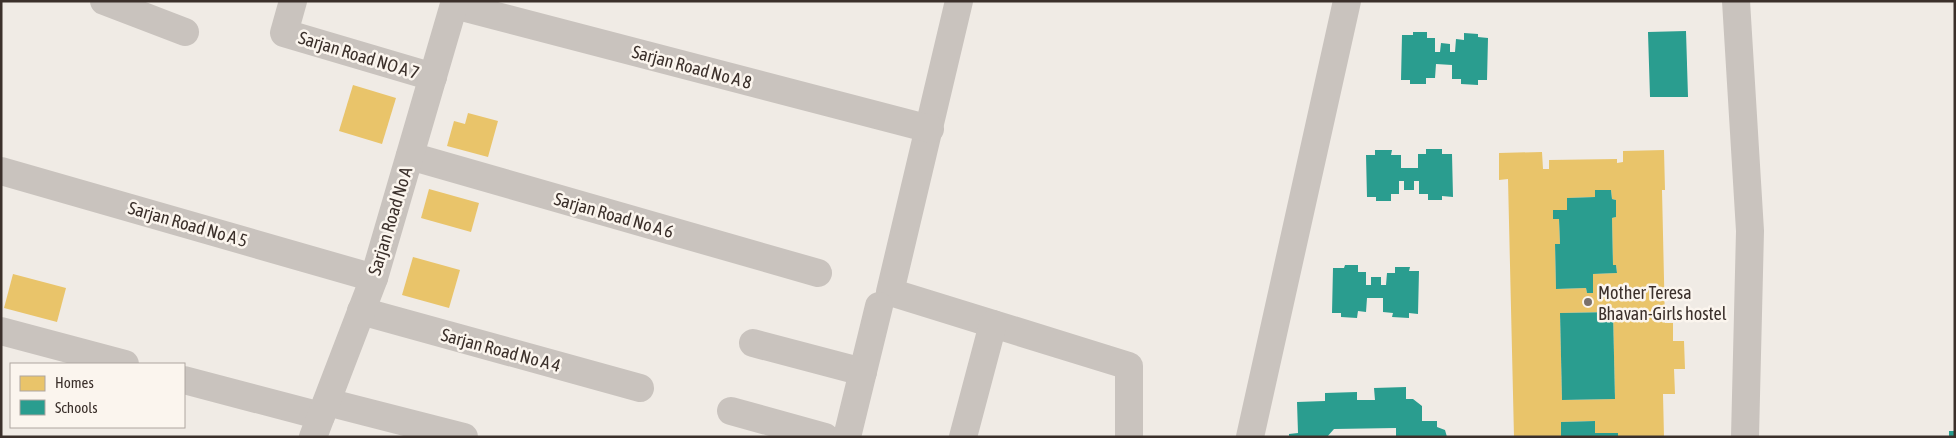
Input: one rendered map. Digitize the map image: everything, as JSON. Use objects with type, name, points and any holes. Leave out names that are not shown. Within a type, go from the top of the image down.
[{"type":"street","points":[[104,1],[185,32]]},
{"type":"street","name":"Sarjan Road NO A 7","points":[[293,1],[284,33],[433,77]]},
{"type":"street","points":[[959,1],[890,292],[1129,366],[1129,437]]},
{"type":"street","points":[[1250,437],[1348,1]]},
{"type":"street","points":[[1736,1],[1750,231],[1745,437]]},
{"type":"street","name":"Sarjan Road No A 8","points":[[454,3],[930,129]]},
{"type":"street","name":"Sarjan Road No A","points":[[320,418],[374,278],[454,3]]},
{"type":"street","name":"Sarjan Road No A 6","points":[[410,156],[818,273]]},
{"type":"street","name":"Sarjan Road No A 5","points":[[1,171],[374,278]]},
{"type":"street","points":[[847,437],[879,306]]},
{"type":"street","name":"Sarjan Road No A 4","points":[[361,311],[640,388]]},
{"type":"street","points":[[963,437],[993,324]]},
{"type":"street","points":[[1,332],[121,363]]},
{"type":"street","points":[[752,343],[863,372]]},
{"type":"street","points":[[185,380],[320,418],[464,437]]},
{"type":"street","points":[[731,411],[825,437]]},
{"type":"building: Homes","points":[[353,85],[396,98],[382,144],[339,131]]},
{"type":"building: Homes","points":[[468,113],[498,121],[488,157],[447,146],[454,121],[465,124]]},
{"type":"building: Homes","name":"Mother Teresa Bhavan-Girls hostel","points":[[1664,150],[1665,190],[1662,190],[1665,323],[1673,323],[1673,341],[1684,341],[1685,369],[1674,369],[1675,394],[1663,394],[1664,437],[1618,437],[1618,433],[1595,433],[1595,421],[1561,422],[1561,437],[1514,437],[1508,179],[1499,180],[1499,153],[1542,152],[1543,169],[1549,169],[1549,160],[1617,159],[1617,163],[1623,162],[1623,151]],"holes":[[[1595,190],[1611,190],[1612,199],[1616,200],[1616,217],[1612,218],[1613,265],[1616,265],[1617,273],[1593,274],[1593,293],[1587,293],[1586,288],[1556,289],[1555,244],[1560,244],[1559,219],[1553,219],[1553,210],[1567,210],[1567,198],[1595,197]],[[1613,312],[1615,399],[1562,400],[1560,313]]]},
{"type":"building: Homes","points":[[429,189],[479,203],[471,232],[421,218]]},
{"type":"building: Homes","points":[[413,257],[460,270],[449,308],[402,295]]},
{"type":"building: Homes","points":[[13,274],[66,288],[57,322],[4,308]]},
{"type":"building: Schools","points":[[1686,31],[1688,97],[1650,97],[1648,32]]},
{"type":"building: Schools","points":[[1413,32],[1427,32],[1427,38],[1435,38],[1435,52],[1440,52],[1441,43],[1450,44],[1450,52],[1455,52],[1456,39],[1464,40],[1464,33],[1478,34],[1478,37],[1488,38],[1487,80],[1478,80],[1478,85],[1461,84],[1461,79],[1452,79],[1452,65],[1436,64],[1435,78],[1426,78],[1426,84],[1410,84],[1410,80],[1401,80],[1402,35],[1413,35]]},
{"type":"building: Schools","points":[[1426,149],[1442,149],[1442,154],[1452,154],[1453,197],[1442,196],[1442,200],[1428,200],[1428,194],[1419,194],[1419,181],[1414,181],[1414,190],[1404,190],[1404,181],[1399,181],[1399,194],[1391,194],[1391,201],[1376,201],[1376,197],[1367,197],[1366,155],[1375,155],[1375,150],[1392,150],[1391,155],[1401,155],[1401,168],[1418,168],[1418,154],[1426,154]]},
{"type":"building: Schools","points":[[1595,190],[1611,190],[1612,199],[1616,200],[1616,217],[1612,218],[1613,265],[1616,265],[1617,273],[1593,274],[1593,293],[1587,293],[1586,288],[1556,289],[1555,244],[1560,244],[1559,219],[1553,219],[1553,210],[1567,210],[1567,198],[1595,197]]},
{"type":"building: Schools","points":[[1345,265],[1358,265],[1358,272],[1366,272],[1366,285],[1371,285],[1371,277],[1381,277],[1381,285],[1386,285],[1387,273],[1395,273],[1395,267],[1410,267],[1409,271],[1419,271],[1418,314],[1409,313],[1409,318],[1392,317],[1393,313],[1383,312],[1383,298],[1367,298],[1366,312],[1358,311],[1357,318],[1341,317],[1341,313],[1332,313],[1333,268],[1344,268]]},
{"type":"building: Schools","points":[[1613,312],[1615,399],[1562,400],[1560,313]]},
{"type":"building: Schools","points":[[1406,387],[1406,399],[1413,399],[1422,406],[1422,421],[1437,421],[1437,427],[1445,430],[1447,437],[1396,437],[1396,428],[1334,429],[1327,437],[1289,437],[1289,434],[1298,433],[1297,402],[1325,401],[1325,393],[1357,392],[1357,400],[1375,400],[1374,388]]},
{"type":"building: Schools","points":[[1595,421],[1595,433],[1618,433],[1618,437],[1561,437],[1561,422]]},
{"type":"building: Schools","points":[[1949,431],[1955,431],[1955,437],[1949,437]]},
{"type":"place","name":"Mother Teresa Bhavan-Girls hostel","points":[[1588,302]]}]
